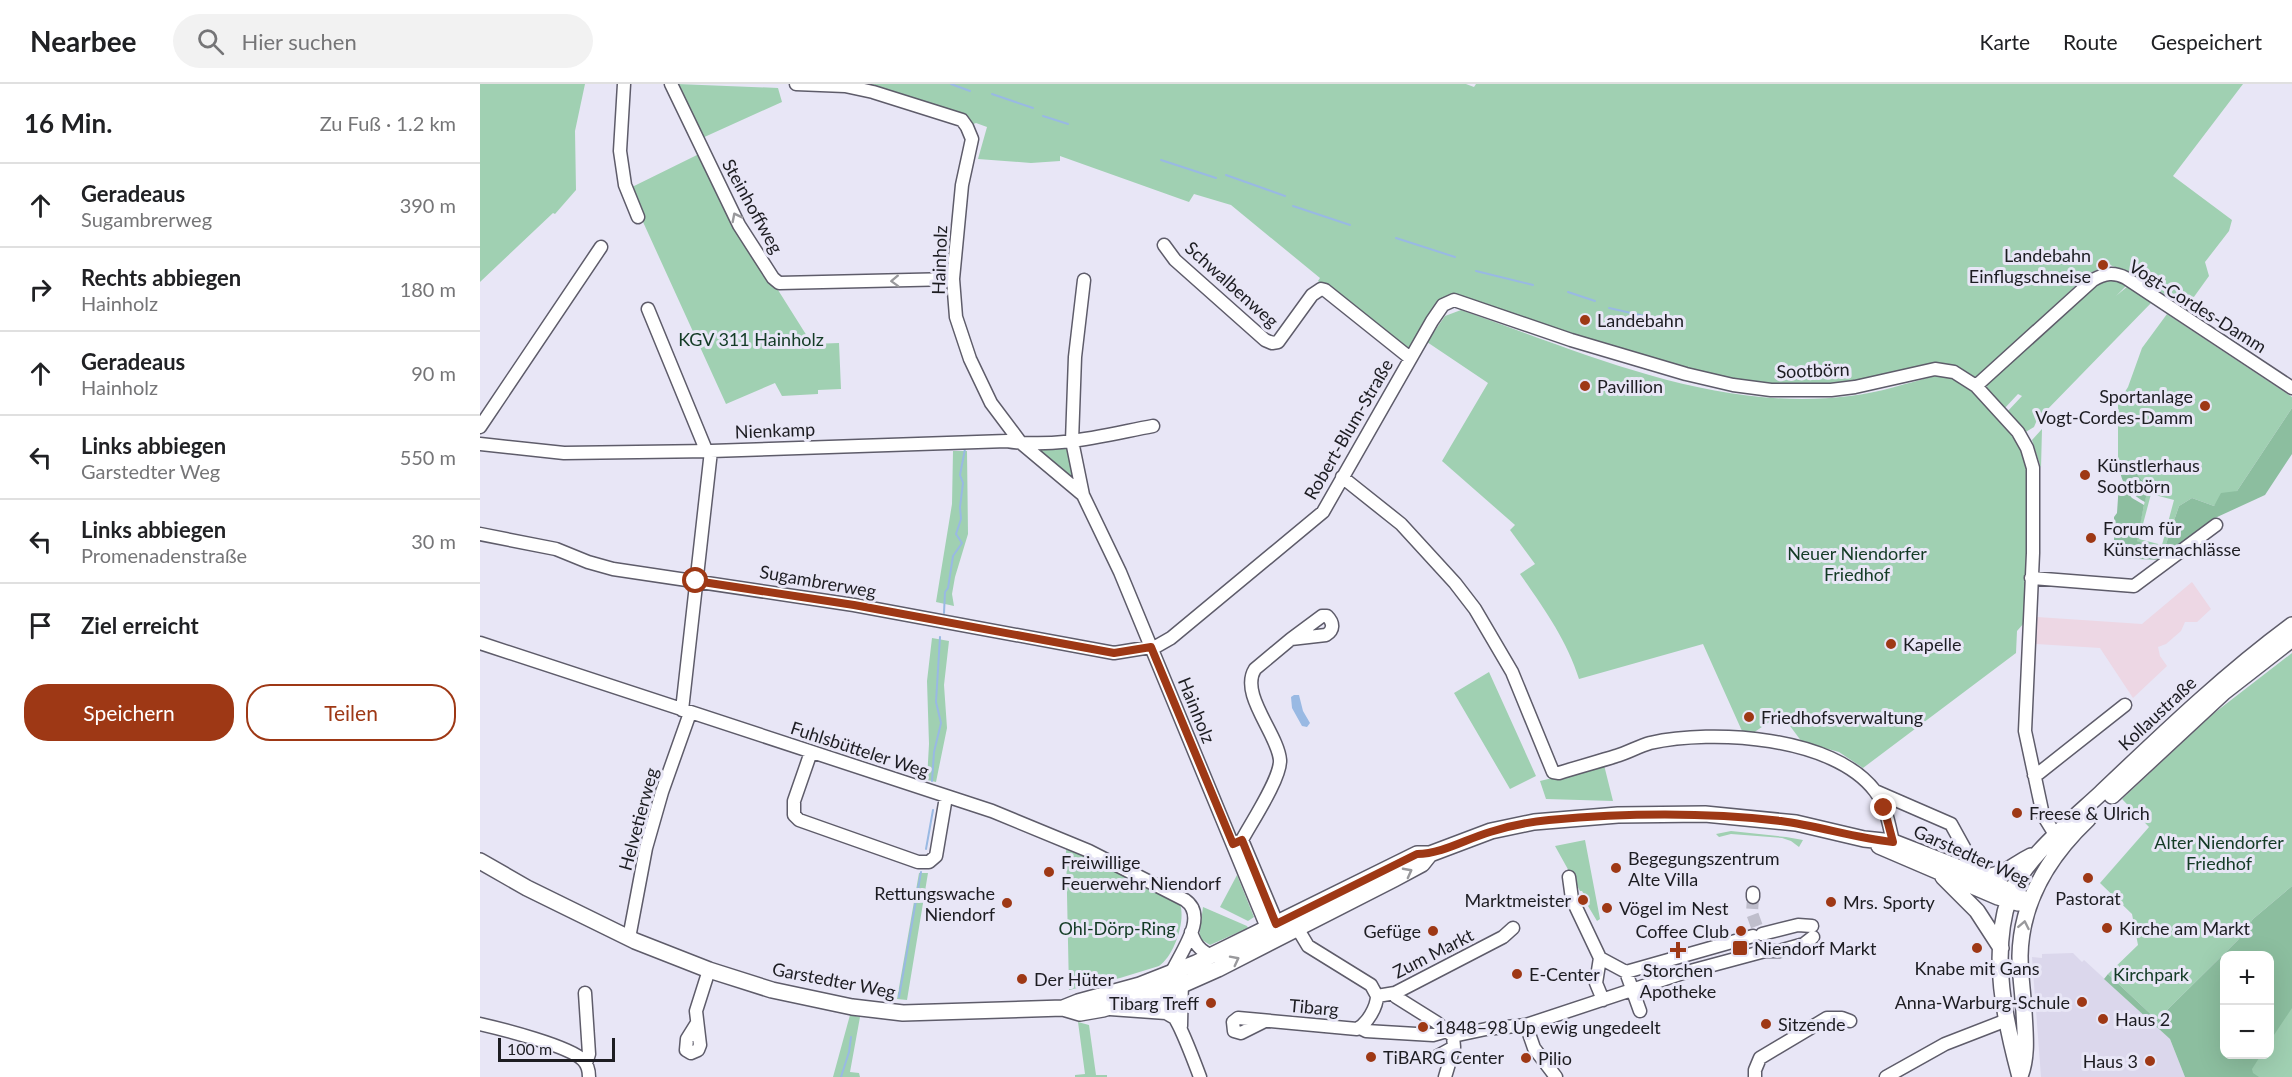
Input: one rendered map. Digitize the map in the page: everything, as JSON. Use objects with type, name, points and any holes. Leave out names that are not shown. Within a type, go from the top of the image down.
[{"type":"main road","name":"Kollaustraße","points":[[2039,853],[2210,690],[2292,625]]},
{"type":"main road","name":"Kollaustraße","points":[[2020,1077],[2026,1046],[2020,950],[2030,902],[2045,870],[2064,844],[2124,785],[2224,692],[2292,639]]},
{"type":"main road","name":"Garstedter Weg","points":[[480,861],[527,888],[629,938],[709,969],[772,990],[856,1008],[903,1013],[1062,1008],[1178,976],[1294,923],[1417,854],[1430,854],[1491,831],[1534,822],[1618,815],[1706,814],[1803,825],[1864,839],[1893,842],[1978,874],[2017,903],[2030,902]]},
{"type":"main road","name":"Garstedter Weg","points":[[1864,839],[1934,869],[2010,896]]},
{"type":"main road","points":[[1978,874],[1995,876],[2039,853]]},
{"type":"main road","points":[[2020,1077],[2007,1020],[2001,973],[2001,948],[2010,896],[2039,853]]},
{"type":"main road","points":[[1934,869],[1977,911],[2001,948]]},
{"type":"main road","name":"Garstedter Weg","points":[[1062,1008],[1080,1012],[1103,1009],[1166,991],[1178,976],[1212,956],[1275,932]]},
{"type":"street","points":[[624,84],[620,151],[625,184],[638,217]]},
{"type":"street","name":"Steinhoffweg","points":[[672,84],[739,225],[773,278],[779,283],[953,279]]},
{"type":"street","name":"Hainholz","points":[[796,84],[845,86],[881,94],[962,120],[967,127],[972,139],[962,185],[953,279],[956,317],[970,359],[991,403],[1021,443],[1083,495]]},
{"type":"street","name":"Schwalbenweg","points":[[1164,245],[1175,260],[1265,340],[1272,343],[1278,342],[1312,295],[1321,289],[1410,358]]},
{"type":"street","points":[[480,426],[600,247]]},
{"type":"street","name":"Vogt-Cordes-Damm","points":[[1976,386],[2093,280],[2112,273],[2126,278],[2292,388]]},
{"type":"street","name":"Hainholz","points":[[1084,280],[1075,357],[1072,441],[1083,495],[1120,572],[1275,932]]},
{"type":"street","name":"Sootbörn","points":[[1447,303],[1454,300],[1571,340],[1686,374],[1733,385],[1771,390],[1831,390],[1855,387],[1935,369],[1954,372],[1976,386],[2018,432],[2031,457],[2034,480],[2025,731],[2044,819],[2056,836]]},
{"type":"street","name":"Robert-Blum-Straße","points":[[1151,647],[1172,638],[1323,512],[1410,358],[1432,321],[1447,303]]},
{"type":"street","points":[[648,309],[709,451]]},
{"type":"street","name":"Nienkamp","points":[[480,444],[564,453],[709,451],[1007,441],[1021,443],[1072,441],[1153,426]]},
{"type":"street","name":"Helvetierweg","points":[[629,938],[648,840],[686,711],[709,451]]},
{"type":"street","points":[[1342,477],[1401,524],[1455,583],[1475,609],[1512,672],[1551,771],[1559,773],[1618,756],[1649,744],[1689,738],[1760,740],[1822,754],[1854,770],[1875,791],[1884,808],[1893,842]]},
{"type":"street","points":[[2031,578],[2134,586],[2216,525]]},
{"type":"street","name":"Sugambrerweg","points":[[480,534],[556,549],[613,569],[741,586],[1114,653],[1151,647]]},
{"type":"street","points":[[740,600],[741,586]]},
{"type":"street","points":[[1238,842],[1276,778],[1280,761],[1254,698],[1251,675],[1291,639]]},
{"type":"street","name":"Fuhlsbütteler Weg","points":[[480,643],[1044,831],[1191,904],[1195,913],[1178,976]]},
{"type":"street","points":[[2034,775],[2125,705]]},
{"type":"street","points":[[811,752],[794,801],[795,815],[800,820],[918,862],[929,862],[936,856],[946,797]]},
{"type":"street","points":[[1875,791],[1951,824],[1978,874]]},
{"type":"street","points":[[1569,878],[1572,899],[1600,958],[1596,983],[1603,1000]]},
{"type":"street","name":"Zum Markt","points":[[1294,923],[1308,946],[1371,986],[1377,996],[1395,993],[1503,937],[1513,928]]},
{"type":"street","name":"Tibarg","points":[[1265,1021],[1452,1038],[1486,1029],[1527,1025],[1681,976],[1761,944],[1798,925],[1813,932],[1804,944],[1779,951],[1761,944],[1696,952],[1626,972]]},
{"type":"street","points":[[1191,932],[1195,944],[1201,951],[1212,956]]},
{"type":"street","points":[[1696,952],[1701,968]]},
{"type":"street","points":[[1600,958],[1626,972],[1640,1011]]},
{"type":"street","points":[[1669,960],[1681,976]]},
{"type":"street","points":[[697,1023],[696,1011],[709,969]]},
{"type":"street","points":[[1176,1018],[1178,976]]},
{"type":"street","points":[[1166,991],[1168,1005],[1176,1018],[1200,1077]]},
{"type":"street","points":[[585,993],[590,1054],[586,1063],[589,1077]]},
{"type":"street","points":[[1395,993],[1396,997],[1452,1038],[1445,1077]]},
{"type":"street","name":"Tibarg","points":[[1360,1028],[1375,1006],[1377,996]]},
{"type":"street","name":"Garstedter Weg","points":[[1103,1009],[1160,1012],[1176,1018]]},
{"type":"street","points":[[1755,1077],[1760,1058],[1827,1018],[1842,1018],[1850,1021]]},
{"type":"street","points":[[1886,1077],[1931,1051],[2007,1020]]},
{"type":"street","points":[[480,1024],[556,1047],[576,1055],[586,1063]]},
{"type":"street","points":[[1527,1025],[1534,1048],[1556,1077]]},
{"type":"street","name":"Tibarg","points":[[1434,1058],[1452,1038]]},
{"type":"shaded area","points":[[2192,582],[2211,609],[2197,622],[2185,622],[2181,631],[2166,644],[2158,647],[2160,656],[2167,666],[2133,698],[2100,648],[2036,644],[2037,617],[2142,624]]},
{"type":"shaded area","name":"Anna-Warburg-Schule","points":[[2073,953],[2082,962],[2084,960],[2170,1039],[2185,1077],[2041,1077],[2032,957],[2042,958],[2042,954]]},
{"type":"green space","points":[[480,84],[585,84],[575,131],[576,190],[555,214],[553,213],[480,282]]},
{"type":"green space","points":[[677,84],[778,88],[782,102],[700,139]]},
{"type":"green space","points":[[850,84],[1466,84],[1474,87],[1476,84],[2243,84],[2173,176],[2232,220],[2229,231],[2205,262],[2209,276],[2186,308],[2128,271],[2112,266],[2103,258],[2099,262],[2101,268],[2088,274],[1979,377],[1970,377],[1965,374],[1885,377],[1828,386],[1765,385],[1732,380],[1647,359],[1456,297],[1409,353],[1318,281],[1320,278],[1231,205],[1194,194],[1189,202],[1060,156],[1060,161],[1031,163],[978,159],[987,127],[976,123],[971,125]]},
{"type":"green space","name":"KGV 311 Hainholz","points":[[699,154],[732,222],[762,272],[778,290],[812,344],[839,343],[841,389],[818,390],[818,394],[782,396],[775,383],[726,404],[628,189]]},
{"type":"green space","points":[[2116,278],[2127,285],[2116,296],[2128,286],[2152,302],[2042,415],[2044,417],[2037,420],[2034,427],[2024,433],[2006,413],[2022,396],[2018,394],[2003,410],[1986,389],[1988,381],[2098,281]]},
{"type":"green space","name":"Neuer Niendorfer Friedhof","points":[[1461,310],[1651,376],[1700,388],[1750,396],[1800,399],[1861,395],[1935,376],[1962,382],[1998,416],[2015,438],[2025,457],[2030,480],[2024,623],[2017,631],[2016,653],[1863,768],[1839,752],[1802,742],[1781,714],[1753,733],[1742,731],[1703,644],[1579,679],[1561,637],[1520,574],[1535,564],[1510,530],[1515,525],[1442,461],[1488,383],[1427,342],[1445,316]]},
{"type":"green space","name":"Sportanlage Vogt-Cordes-Damm","points":[[2167,314],[2292,397],[2292,408],[2237,491],[2218,501],[2214,506],[2192,498],[2179,506],[2165,547],[2154,551],[2149,545],[2136,541],[2148,487],[2135,472],[2118,463],[2118,403],[2128,387],[2142,348]],"holes":[[[2151,494],[2174,500],[2162,545],[2139,539]]]},
{"type":"green space","points":[[2292,408],[2292,454],[2265,495],[2215,518],[2162,560],[2114,558],[2114,517],[2117,513],[2119,483],[2132,498],[2144,505],[2137,541],[2149,545],[2154,551],[2165,547],[2179,506],[2192,498],[2214,506],[2221,493],[2237,491]]},
{"type":"green space","points":[[2042,429],[2041,468],[2032,440]]},
{"type":"green space","points":[[1066,444],[1078,478],[1073,481],[1036,451],[1035,446]]},
{"type":"green space","points":[[953,451],[967,451],[968,534],[955,577],[952,594],[954,606],[936,602],[952,504]]},
{"type":"green space","points":[[2120,464],[2135,472],[2148,487],[2145,502],[2134,495],[2123,482]]},
{"type":"green space","points":[[932,638],[949,641],[944,685],[947,728],[936,782],[927,780],[929,744],[927,681]]},
{"type":"green space","name":"Alter Niendorfer Friedhof","points":[[2292,653],[2292,886],[2253,919],[2227,951],[2220,951],[2220,958],[2157,1020],[2108,974],[2138,945],[2132,914],[2100,883],[2149,827],[2122,799],[2213,714]]},
{"type":"green space","points":[[1489,672],[1536,776],[1510,789],[1454,693]]},
{"type":"green space","points":[[1604,765],[1613,801],[1546,799],[1540,781]]},
{"type":"green space","points":[[1731,831],[1803,840],[1799,847],[1782,838],[1731,834],[1719,837],[1716,834]]},
{"type":"green space","points":[[1585,840],[1600,919],[1597,921],[1588,906],[1590,904],[1580,891],[1555,846]]},
{"type":"green space","name":"Ohl-Dörp-Ring","points":[[1066,847],[1180,904],[1181,919],[1177,938],[1169,954],[1159,966],[1069,990]]},
{"type":"green space","points":[[919,873],[928,873],[907,1000],[897,999]]},
{"type":"green space","points":[[1237,875],[1254,917],[1248,921],[1220,907]]},
{"type":"green space","points":[[2292,886],[2292,1008],[2274,1035],[2274,951],[2227,951],[2253,919]]},
{"type":"green space","points":[[1203,907],[1248,928],[1210,945],[1199,938]]},
{"type":"green space","points":[[2292,908],[2292,1077],[2255,1077],[2230,1059],[2274,1059],[2272,951]]},
{"type":"green space","points":[[2220,958],[2220,1059],[2258,1059],[2252,1069],[2253,1073],[2259,1077],[2185,1077],[2170,1039],[2104,979],[2108,974],[2157,1020]]},
{"type":"green space","points":[[850,1015],[860,1017],[850,1072],[859,1073],[860,1077],[833,1077]]},
{"type":"green space","points":[[1078,1022],[1089,1025],[1096,1075],[1107,1075],[1107,1077],[1075,1077],[1075,1075],[1085,1074]]},
{"type":"water","points":[[1299,695],[1303,711],[1310,723],[1307,727],[1302,726],[1292,708],[1291,697]]},
{"type":"waterway","points":[[951,84],[970,91]]},
{"type":"waterway","points":[[992,94],[1033,108]]},
{"type":"waterway","points":[[1043,116],[1068,124]]},
{"type":"waterway","points":[[1161,160],[1216,178]]},
{"type":"waterway","points":[[1226,175],[1285,196]]},
{"type":"waterway","points":[[1293,206],[1350,225]]},
{"type":"waterway","points":[[1396,238],[1455,257]]},
{"type":"waterway","points":[[1476,271],[1533,285]]},
{"type":"waterway","points":[[1568,292],[1595,301]]},
{"type":"waterway","points":[[1609,308],[1671,322]]},
{"type":"waterway","points":[[944,613],[945,592],[948,588],[953,556],[962,543],[956,534],[961,519],[963,483],[960,475],[965,449]]},
{"type":"waterway","points":[[932,781],[934,752],[941,723],[936,702],[940,637]]},
{"type":"waterway","points":[[926,849],[933,810]]},
{"type":"waterway","points":[[899,997],[921,872]]},
{"type":"waterway","points":[[841,1077],[851,1037]]},
{"type":"tunnel","points":[[1753,897],[1752,913],[1761,938]]},
{"type":"place","name":"Landebahn Einflugschneise","points":[[2103,265]]},
{"type":"place","name":"Landebahn","points":[[1585,320]]},
{"type":"place","name":"Pavillion","points":[[1585,386]]},
{"type":"place","name":"Sportanlage Vogt-Cordes-Damm","points":[[2205,406]]},
{"type":"place","name":"Künstlerhaus Sootbörn","points":[[2085,475]]},
{"type":"place","name":"Forum für Künsternachlässe","points":[[2091,538]]},
{"type":"place","name":"Kapelle","points":[[1891,644]]},
{"type":"place","name":"Friedhofsverwaltung","points":[[1749,717]]},
{"type":"place","name":"Freese & Ulrich","points":[[2017,813]]},
{"type":"place","name":"Begegungszentrum Alte Villa","points":[[1616,868]]},
{"type":"place","name":"Freiwillige Feuerwehr Niendorf","points":[[1049,872]]},
{"type":"place","name":"Pastorat","points":[[2088,878]]},
{"type":"place","name":"Marktmeister","points":[[1583,900]]},
{"type":"place","name":"Mrs. Sporty","points":[[1831,902]]},
{"type":"place","name":"Rettungswache Niendorf","points":[[1007,903]]},
{"type":"place","name":"Vögel im Nest","points":[[1607,908]]},
{"type":"place","name":"Kirche am Markt","points":[[2107,928]]},
{"type":"place","name":"Gefüge","points":[[1433,931]]},
{"type":"place","name":"Coffee Club","points":[[1741,931]]},
{"type":"place","name":"Niendorf Markt","points":[[1740,948]]},
{"type":"place","name":"Knabe mit Gans","points":[[1977,948]]},
{"type":"place","name":"Storchen Apotheke","points":[[1678,950]]},
{"type":"place","name":"E-Center","points":[[1517,974]]},
{"type":"place","name":"Der Hüter","points":[[1022,979]]},
{"type":"place","name":"Anna-Warburg-Schule","points":[[2082,1002]]},
{"type":"place","name":"Tibarg Treff","points":[[1211,1003]]},
{"type":"place","name":"Haus 2","points":[[2103,1019]]},
{"type":"place","name":"Sitzende","points":[[1766,1024]]},
{"type":"place","name":"1848–98 Up ewig ungedeelt","points":[[1423,1027]]},
{"type":"place","name":"TiBARG Center","points":[[1371,1057]]},
{"type":"place","name":"Pilio","points":[[1526,1058]]},
{"type":"place","name":"Haus 3","points":[[2150,1061]]},
{"type":"route","points":[[696,581],[741,586],[854,605],[1114,653],[1151,647],[1233,844],[1242,840],[1276,924],[1417,854],[1430,854],[1491,831],[1534,822],[1618,815],[1706,814],[1796,823],[1864,839],[1893,842],[1884,808]]},
{"type":"park label","name":"Kirchpark","points":[[2151,974]]}]
